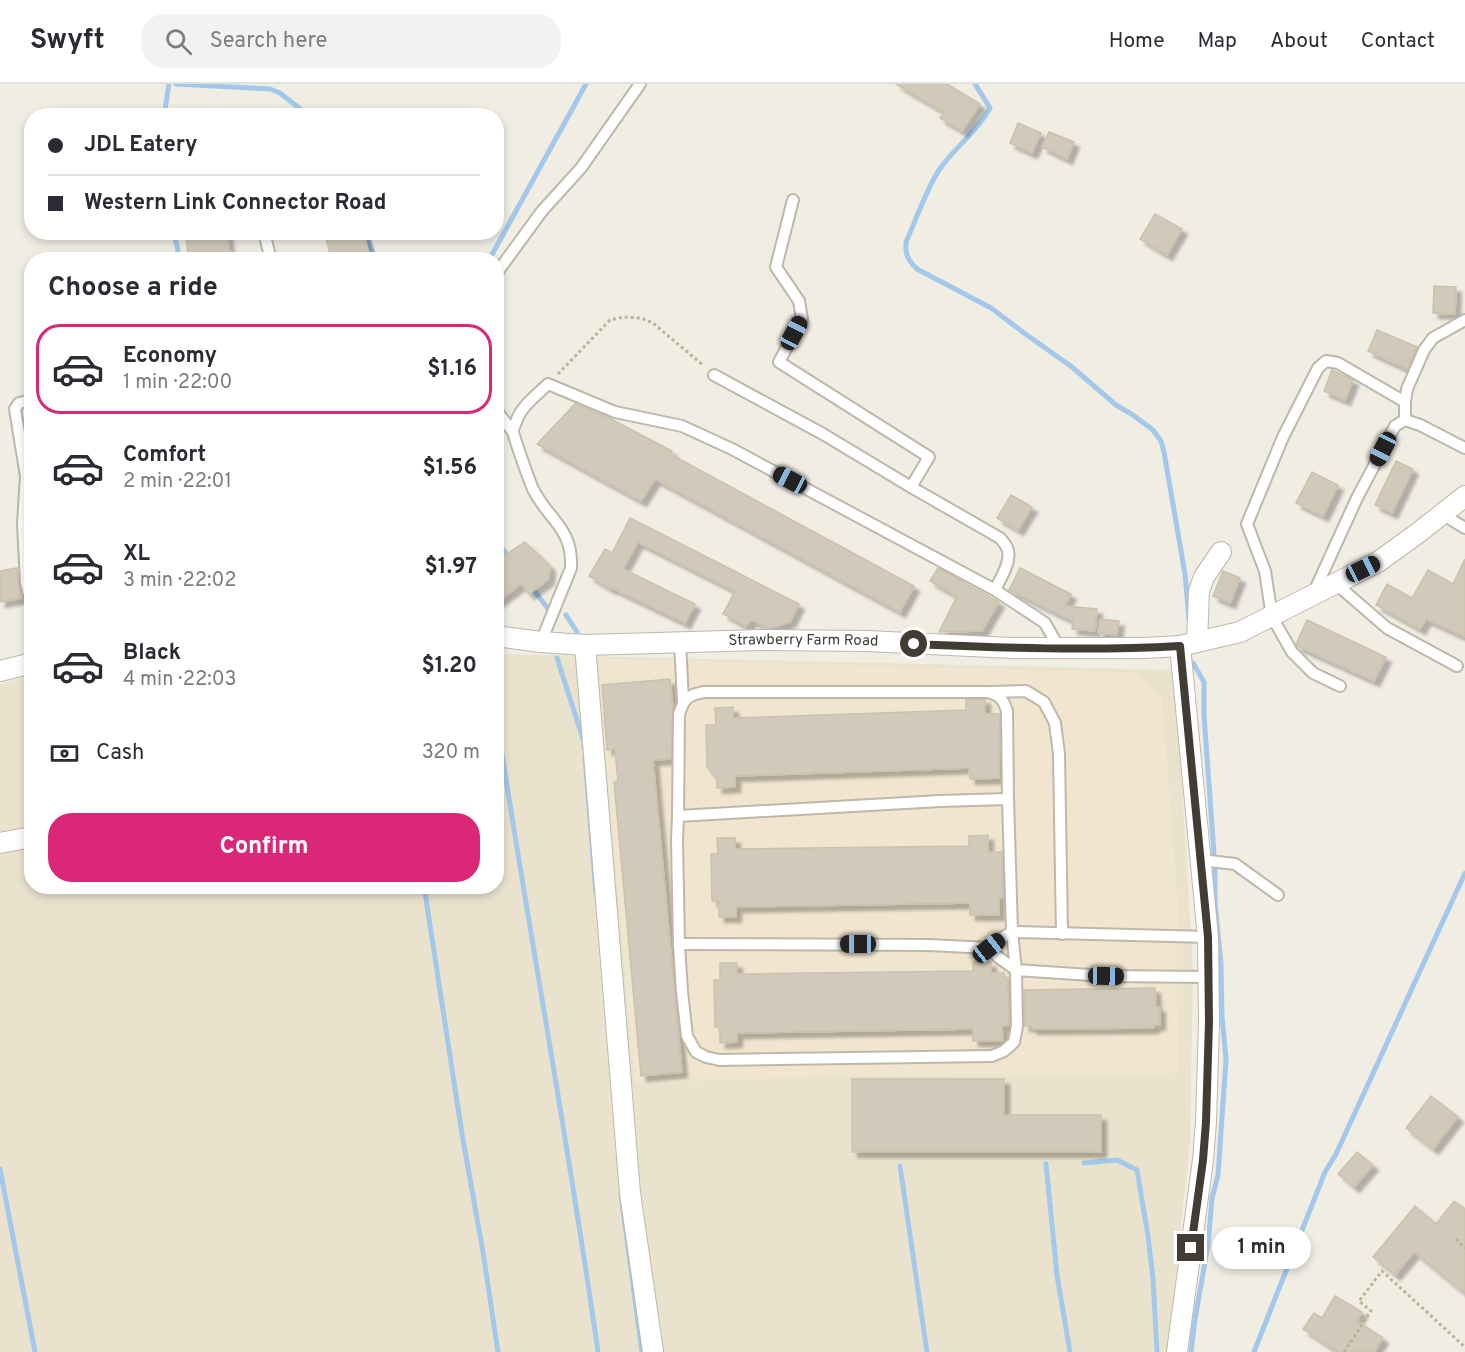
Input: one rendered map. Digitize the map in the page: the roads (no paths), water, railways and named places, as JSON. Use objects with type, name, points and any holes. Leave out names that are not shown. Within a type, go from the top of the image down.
[{"type":"street","name":"Strawberry Farm Road","points":[[504,637],[585,645],[762,640],[867,641],[1007,648],[1144,648],[1188,644],[1240,632],[1378,562],[1465,496]]},
{"type":"street","points":[[1177,1352],[1203,1160],[1207,1092],[1210,861],[1188,644],[1204,576],[1221,552]]},
{"type":"street","points":[[585,645],[630,1193],[653,1352]]},
{"type":"street","points":[[0,671],[24,665]]},
{"type":"street","points":[[0,843],[24,838]]},
{"type":"lane","points":[[504,263],[542,211],[581,168],[640,84]]},
{"type":"lane","points":[[793,200],[776,267],[799,301],[802,319],[779,362],[929,457],[911,487]]},
{"type":"lane","points":[[1405,420],[1407,389],[1424,350],[1433,338],[1465,320]]},
{"type":"lane","points":[[1340,686],[1313,673],[1292,652],[1272,617],[1265,571],[1247,524],[1283,436],[1318,368],[1326,361],[1338,363],[1405,402]]},
{"type":"lane","points":[[714,375],[823,434],[1000,538],[1009,553],[995,590]]},
{"type":"lane","points":[[513,432],[522,410],[548,384],[615,412],[682,426],[732,449],[995,590],[1045,623],[1059,648]]},
{"type":"lane","points":[[24,402],[19,403],[15,409],[24,464]]},
{"type":"lane","points":[[504,420],[513,432],[533,490],[558,524],[569,543],[572,556],[571,568],[541,642]]},
{"type":"lane","points":[[1313,595],[1357,498],[1395,426],[1405,420],[1420,424],[1465,448]]},
{"type":"lane","points":[[24,508],[24,543]]},
{"type":"lane","points":[[1442,514],[1465,528]]},
{"type":"lane","points":[[1335,583],[1387,628],[1457,666]]},
{"type":"lane","points":[[680,642],[683,701],[679,714],[677,840],[682,992],[687,1036],[696,1052],[719,1060],[992,1056],[1004,1051],[1014,1042],[1017,1026],[1016,970],[1012,932],[1007,711],[1004,700],[998,695],[987,692]]},
{"type":"lane","points":[[683,701],[692,694],[704,692],[1026,691],[1044,702],[1055,723],[1059,754],[1062,934]]},
{"type":"lane","points":[[678,816],[1008,799]]},
{"type":"lane","points":[[1210,861],[1235,864],[1278,895]]},
{"type":"lane","points":[[679,944],[929,945],[989,948],[1012,932],[1208,937]]},
{"type":"lane","points":[[989,948],[1016,970],[1106,976],[1208,977]]},
{"type":"waterway","points":[[165,108],[169,84]]},
{"type":"waterway","points":[[176,84],[270,89],[280,93],[299,108]]},
{"type":"waterway","points":[[504,233],[586,84]]},
{"type":"waterway","points":[[975,84],[990,108],[979,125],[945,162],[934,178],[906,242],[908,257],[917,269],[991,308],[1072,367],[1116,405],[1153,430],[1161,441],[1164,452],[1185,574],[1189,619]]},
{"type":"waterway","points":[[176,240],[178,252]]},
{"type":"waterway","points":[[369,240],[372,252]]},
{"type":"waterway","points":[[493,252],[500,240]]},
{"type":"waterway","points":[[504,551],[510,558]]},
{"type":"waterway","points":[[530,585],[549,610]]},
{"type":"waterway","points":[[566,615],[577,632]]},
{"type":"waterway","points":[[557,658],[584,748]]},
{"type":"waterway","points":[[1191,1352],[1208,1245],[1212,1198],[1218,1175],[1226,1060],[1204,715],[1204,682],[1193,663]]},
{"type":"waterway","points":[[585,757],[596,894]]},
{"type":"waterway","points":[[504,766],[598,1352]]},
{"type":"waterway","points":[[1254,1352],[1325,1172],[1336,1154],[1465,873]]},
{"type":"waterway","points":[[425,894],[498,1352]]},
{"type":"waterway","points":[[1084,1163],[1117,1160],[1137,1170],[1153,1278],[1157,1352]]},
{"type":"waterway","points":[[1046,1164],[1057,1275],[1070,1352]]},
{"type":"waterway","points":[[900,1166],[927,1352]]},
{"type":"waterway","points":[[0,1169],[35,1352]]},
{"type":"waterway","points":[[621,1194],[642,1352]]}]
